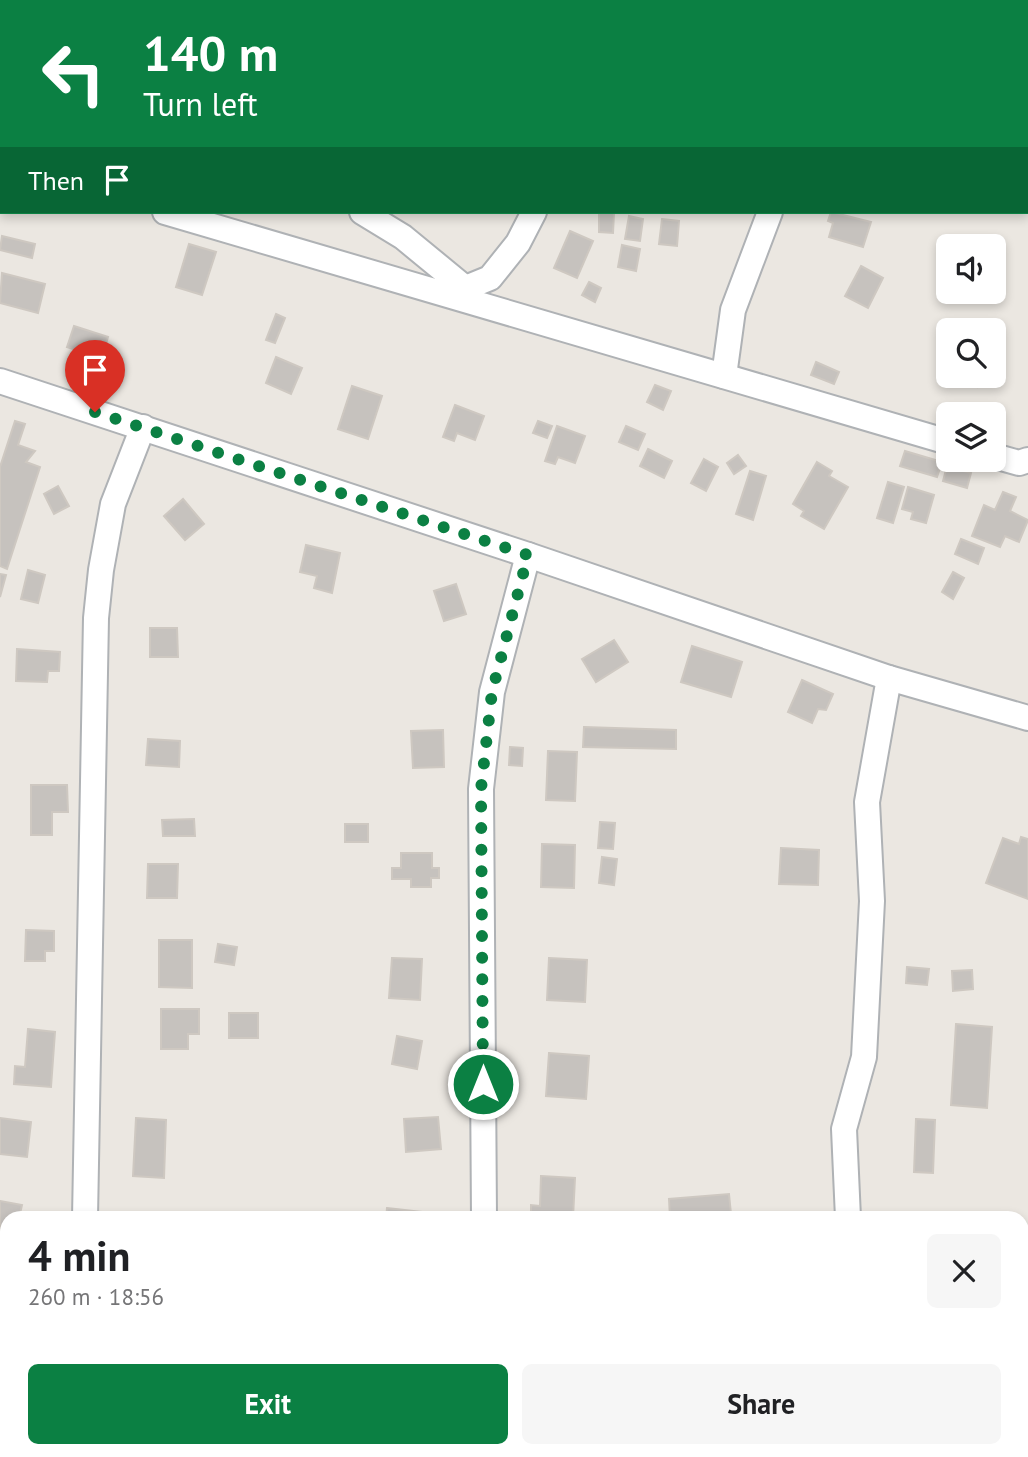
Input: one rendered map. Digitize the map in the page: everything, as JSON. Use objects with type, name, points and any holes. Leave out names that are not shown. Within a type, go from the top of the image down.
[{"type":"street","points":[[172,214],[457,291],[724,376],[936,438]]},
{"type":"street","points":[[365,214],[403,237],[457,291]]},
{"type":"street","points":[[457,291],[490,278],[518,243],[533,214]]},
{"type":"street","points":[[724,376],[733,310],[769,214]]},
{"type":"street","points":[[0,381],[528,555],[889,678],[1028,718]]},
{"type":"street","points":[[85,1211],[96,618],[101,570],[113,505],[143,427]]},
{"type":"street","points":[[1006,460],[1018,463],[1028,460]]},
{"type":"street","points":[[484,1211],[481,789],[492,692],[528,555]]},
{"type":"street","points":[[848,1211],[844,1129],[864,1057],[872,901],[867,803],[889,678]]},
{"type":"building","points":[[599,214],[614,214],[613,233],[599,232]]},
{"type":"building","points":[[830,214],[839,214],[871,222],[863,247],[829,237],[833,223],[828,221]]},
{"type":"building","points":[[629,216],[643,219],[640,241],[625,239]]},
{"type":"building","points":[[662,219],[679,221],[677,246],[659,244]]},
{"type":"building","points":[[570,231],[593,241],[577,278],[554,268]]},
{"type":"building","points":[[2,236],[35,244],[32,258],[0,250]]},
{"type":"building","points":[[189,244],[216,252],[202,295],[176,287]]},
{"type":"building","points":[[622,245],[640,249],[636,271],[618,267]]},
{"type":"building","points":[[861,266],[883,278],[868,308],[845,296]]},
{"type":"building","points":[[2,273],[45,284],[38,313],[0,303]]},
{"type":"building","points":[[589,282],[601,288],[595,302],[582,295]]},
{"type":"building","points":[[276,314],[285,318],[275,343],[266,340]]},
{"type":"building","points":[[74,326],[108,337],[102,358],[67,347]]},
{"type":"building","points":[[276,357],[302,368],[291,394],[266,383]]},
{"type":"building","points":[[816,362],[839,372],[834,384],[811,375]]},
{"type":"building","points":[[655,385],[671,391],[663,410],[647,402]]},
{"type":"building","points":[[352,386],[382,396],[368,439],[338,429]]},
{"type":"building","points":[[455,405],[484,416],[475,440],[457,433],[454,441],[443,437]]},
{"type":"building","points":[[15,421],[25,424],[18,445],[35,451],[26,462],[40,467],[7,569],[0,566],[0,467]]},
{"type":"building","points":[[538,421],[552,426],[547,438],[533,433]]},
{"type":"building","points":[[557,426],[585,436],[575,463],[558,457],[555,464],[545,461]]},
{"type":"building","points":[[626,426],[645,434],[638,450],[619,442]]},
{"type":"building","points":[[648,449],[672,461],[664,478],[640,466]]},
{"type":"building","points":[[905,451],[936,460],[936,472],[939,472],[937,477],[900,466]]},
{"type":"building","points":[[738,455],[746,466],[734,474],[727,463]]},
{"type":"building","points":[[704,459],[718,467],[706,491],[691,483]]},
{"type":"building","points":[[817,462],[832,471],[829,476],[848,487],[824,529],[801,516],[804,511],[793,504]]},
{"type":"building","points":[[750,471],[766,476],[753,520],[736,514]]},
{"type":"building","points":[[945,472],[971,473],[967,488],[943,481]]},
{"type":"building","points":[[888,482],[904,487],[893,523],[877,518]]},
{"type":"building","points":[[58,486],[69,506],[54,514],[44,494]]},
{"type":"building","points":[[908,487],[934,495],[926,523],[911,519],[913,512],[902,509]]},
{"type":"building","points":[[1003,492],[1016,497],[1010,511],[1028,520],[1019,542],[1005,536],[1000,547],[972,536],[984,505],[995,510]]},
{"type":"building","points":[[183,499],[204,524],[185,540],[164,516]]},
{"type":"building","points":[[961,539],[984,548],[978,564],[955,554]]},
{"type":"building","points":[[306,545],[340,553],[332,593],[314,588],[317,576],[300,572]]},
{"type":"building","points":[[28,570],[45,575],[38,603],[21,599]]},
{"type":"building","points":[[953,572],[964,578],[953,599],[942,592]]},
{"type":"building","points":[[0,574],[6,575],[0,597]]},
{"type":"building","points":[[456,584],[466,614],[444,621],[434,591]]},
{"type":"building","points":[[150,628],[177,628],[178,657],[150,657]]},
{"type":"building","points":[[614,640],[628,662],[596,682],[582,659]]},
{"type":"building","points":[[692,646],[742,662],[731,697],[681,682]]},
{"type":"building","points":[[17,649],[60,652],[59,671],[48,671],[47,682],[16,681]]},
{"type":"building","points":[[802,680],[833,694],[826,710],[818,709],[812,723],[788,712]]},
{"type":"building","points":[[584,727],[676,730],[676,749],[583,747]]},
{"type":"building","points":[[443,730],[444,767],[413,768],[411,731]]},
{"type":"building","points":[[148,739],[180,741],[179,767],[146,765]]},
{"type":"building","points":[[510,747],[523,748],[522,766],[509,765]]},
{"type":"building","points":[[548,751],[577,752],[575,801],[546,800]]},
{"type":"building","points":[[31,785],[67,785],[68,812],[52,812],[52,835],[31,835]]},
{"type":"building","points":[[194,819],[195,836],[163,836],[162,820]]},
{"type":"building","points":[[600,822],[615,823],[613,849],[598,848]]},
{"type":"building","points":[[345,824],[368,824],[368,842],[345,842]]},
{"type":"building","points":[[1021,837],[1028,839],[1028,899],[986,883],[1003,838],[1019,844]]},
{"type":"building","points":[[542,844],[575,845],[574,888],[541,887]]},
{"type":"building","points":[[781,848],[819,850],[818,885],[779,884]]},
{"type":"building","points":[[401,853],[432,853],[432,868],[439,868],[439,878],[431,878],[431,887],[411,887],[411,879],[392,879],[392,868],[401,868]]},
{"type":"building","points":[[602,857],[617,859],[614,885],[599,883]]},
{"type":"building","points":[[148,864],[178,864],[177,898],[147,898]]},
{"type":"building","points":[[26,930],[54,931],[54,951],[45,951],[45,961],[25,961]]},
{"type":"building","points":[[159,940],[192,940],[192,988],[159,987]]},
{"type":"building","points":[[218,944],[237,947],[234,965],[215,962]]},
{"type":"building","points":[[392,958],[422,959],[420,1000],[389,998]]},
{"type":"building","points":[[549,958],[587,960],[585,1002],[547,1000]]},
{"type":"building","points":[[907,967],[929,969],[927,985],[906,983]]},
{"type":"building","points":[[972,970],[973,989],[953,991],[952,971]]},
{"type":"building","points":[[161,1009],[199,1009],[199,1034],[188,1034],[188,1049],[161,1049]]},
{"type":"building","points":[[229,1013],[258,1013],[258,1038],[229,1038]]},
{"type":"building","points":[[956,1024],[992,1027],[987,1108],[951,1105]]},
{"type":"building","points":[[28,1029],[55,1032],[51,1087],[14,1084],[15,1066],[25,1067]]},
{"type":"building","points":[[397,1036],[422,1041],[417,1069],[392,1064]]},
{"type":"building","points":[[549,1053],[589,1056],[586,1099],[546,1096]]},
{"type":"building","points":[[438,1117],[441,1149],[406,1152],[404,1119]]},
{"type":"building","points":[[0,1118],[31,1122],[27,1157],[0,1154]]},
{"type":"building","points":[[136,1118],[166,1120],[164,1178],[133,1176]]},
{"type":"building","points":[[916,1119],[935,1120],[933,1173],[914,1172]]},
{"type":"building","points":[[541,1176],[575,1178],[573,1211],[531,1211],[531,1205],[540,1206]]},
{"type":"building","points":[[729,1194],[731,1211],[670,1211],[669,1199]]},
{"type":"building","points":[[0,1201],[22,1205],[21,1211],[0,1211]]},
{"type":"building","points":[[387,1208],[413,1211],[387,1211]]},
{"type":"route","points":[[95,412],[528,555],[492,692],[481,789],[483,1084]]}]
